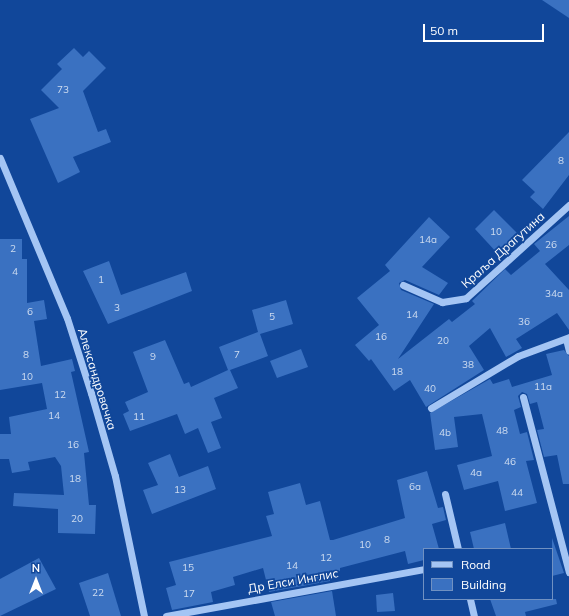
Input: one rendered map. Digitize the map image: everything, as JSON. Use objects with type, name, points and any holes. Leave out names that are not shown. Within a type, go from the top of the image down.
[{"type":"street","name":"Александровачка","points":[[0,158],[67,318],[91,392],[115,476],[144,616]]},
{"type":"street","name":"Краља Драгутина","points":[[403,285],[442,302],[466,298],[569,205]]},
{"type":"street","points":[[431,408],[518,356],[567,338],[569,351]]},
{"type":"street","points":[[523,397],[569,572]]},
{"type":"street","points":[[445,494],[458,548]]},
{"type":"street","name":"Др Елси Инглис","points":[[166,616],[423,569]]},
{"type":"street","points":[[470,600],[474,616]]},
{"type":"building","points":[[542,0],[569,0],[569,18]]},
{"type":"building","points":[[74,48],[83,57],[89,51],[106,68],[83,91],[98,132],[106,129],[111,142],[73,157],[80,172],[58,183],[30,119],[59,108],[41,90],[62,69],[57,64]]},
{"type":"building","points":[[569,132],[569,175],[543,209],[530,197],[535,192],[522,180]]},
{"type":"building","points":[[494,210],[518,234],[498,254],[475,229]]},
{"type":"building","points":[[569,216],[569,245],[545,264],[569,290],[569,330],[557,313],[516,339],[522,348],[506,357],[490,328],[469,346],[484,370],[426,407],[410,380],[394,391],[371,359],[369,361],[355,345],[379,325],[357,298],[390,271],[385,265],[429,217],[450,237],[422,267],[448,283],[439,295],[405,280],[399,283],[401,290],[434,304],[398,359],[449,319],[452,322],[475,304],[472,301],[505,269],[511,275],[540,251],[534,244]]},
{"type":"building","points":[[0,239],[22,239],[22,259],[27,259],[27,303],[44,300],[47,319],[34,321],[41,366],[72,359],[75,371],[71,372],[89,452],[84,453],[89,505],[96,505],[95,534],[58,533],[58,509],[13,506],[14,493],[64,495],[61,466],[55,457],[28,462],[30,470],[12,473],[9,459],[0,459],[0,434],[11,434],[9,417],[47,409],[42,383],[0,390]]},
{"type":"building","points":[[109,261],[121,295],[186,272],[192,291],[108,324],[83,271]]},
{"type":"building","points":[[286,300],[293,324],[260,334],[268,356],[230,370],[238,388],[214,398],[222,418],[211,422],[221,448],[208,453],[198,428],[185,434],[177,414],[130,431],[123,414],[129,411],[125,402],[148,392],[133,352],[165,340],[184,384],[189,382],[191,387],[228,370],[219,347],[258,332],[252,310]]},
{"type":"building","points":[[301,349],[308,367],[277,378],[270,361]]},
{"type":"building","points":[[564,350],[569,356],[569,484],[563,484],[557,455],[544,457],[537,430],[544,429],[537,402],[530,404],[527,394],[522,392],[518,396],[521,407],[514,410],[520,434],[527,432],[534,460],[526,461],[537,503],[505,511],[498,481],[464,490],[457,465],[492,456],[482,414],[454,417],[458,447],[435,450],[430,413],[490,379],[493,384],[509,379],[512,387],[552,375],[546,354]]},
{"type":"building","points":[[170,454],[179,477],[208,466],[216,489],[152,514],[143,490],[158,485],[148,463]]},
{"type":"building","points":[[427,471],[438,508],[443,507],[446,520],[432,524],[439,548],[423,548],[423,560],[408,564],[405,551],[340,568],[340,571],[329,574],[330,581],[269,592],[263,568],[233,577],[235,585],[211,592],[213,602],[172,610],[166,588],[176,585],[169,562],[272,536],[266,516],[274,514],[268,492],[300,483],[306,505],[320,501],[330,540],[333,540],[405,518],[397,480]]},
{"type":"building","points":[[505,523],[511,548],[474,548],[470,532]]},
{"type":"building","points":[[552,538],[564,573],[553,576],[553,548]]},
{"type":"building","points":[[39,558],[56,589],[0,616],[0,579]]},
{"type":"building","points":[[108,573],[121,616],[90,616],[79,583]]},
{"type":"building","points":[[332,591],[336,616],[275,616],[271,602]]},
{"type":"building","points":[[393,593],[395,611],[377,612],[376,595]]},
{"type":"building","points":[[556,599],[557,604],[525,612],[526,616],[496,616],[490,600]]}]
